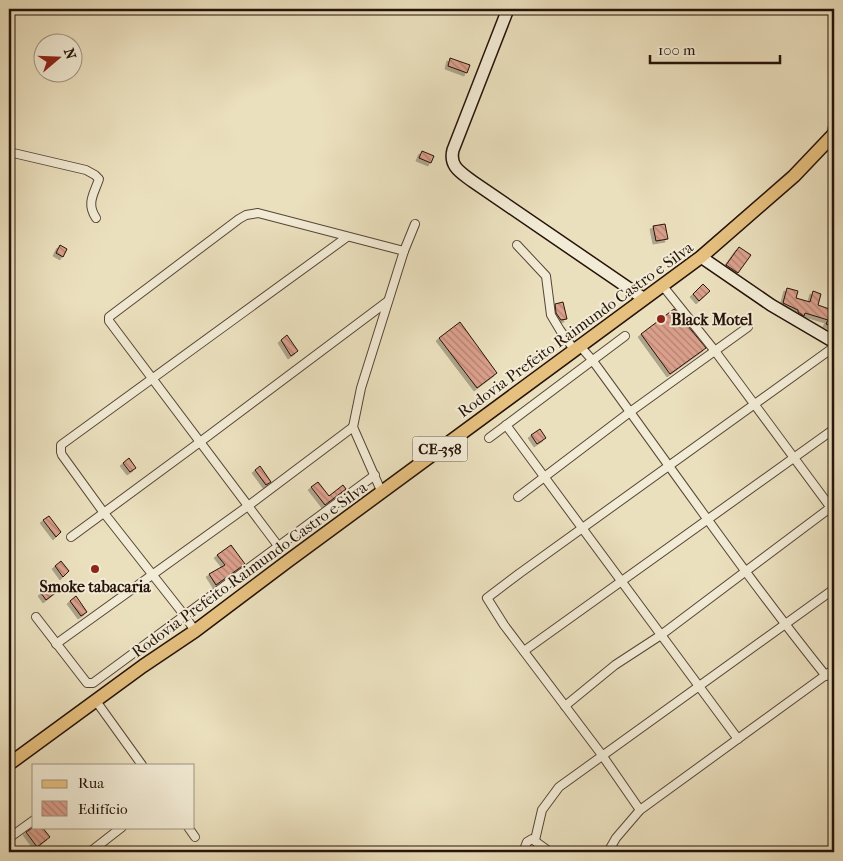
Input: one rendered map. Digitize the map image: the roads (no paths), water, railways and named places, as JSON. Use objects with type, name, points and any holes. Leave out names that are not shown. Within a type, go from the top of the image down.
[{"type":"main road","name":"Rodovia Prefeito Raimundo Castro e Silva","points":[[32,747],[143,666],[195,631],[643,298],[701,257],[794,176],[832,136]]},
{"type":"main road","name":"CE-358","points":[[9,760],[32,747]]},
{"type":"main road","name":"CE-358","points":[[9,764],[32,747]]},
{"type":"street","points":[[508,9],[453,150],[453,165],[466,177],[643,298]]},
{"type":"street","points":[[832,136],[834,121]]},
{"type":"street","points":[[9,152],[86,170],[95,174],[100,179],[91,200],[91,211],[96,218]]},
{"type":"street","points":[[279,547],[109,321],[108,317],[239,219],[258,212],[404,251]]},
{"type":"street","points":[[382,492],[354,427],[361,388],[404,251],[415,224]]},
{"type":"street","points":[[195,631],[104,513],[62,455],[60,448],[64,442],[347,237]]},
{"type":"street","points":[[518,245],[546,276],[551,315],[560,330],[592,361],[746,573],[826,676]]},
{"type":"street","points":[[701,257],[771,304],[834,342]]},
{"type":"street","points":[[565,706],[615,665],[661,635],[833,509],[715,351],[662,285]]},
{"type":"street","points":[[71,537],[388,301]]},
{"type":"street","points":[[518,497],[630,412],[748,327]]},
{"type":"street","points":[[489,438],[625,336]]},
{"type":"street","points":[[640,810],[602,755],[504,625],[487,598],[754,403],[834,347]]},
{"type":"street","points":[[506,424],[738,739]]},
{"type":"street","points":[[56,644],[354,427]]},
{"type":"street","points":[[524,651],[834,429]]},
{"type":"street","points":[[36,617],[87,683],[93,683],[375,476]]},
{"type":"street","points":[[535,840],[542,810],[559,787],[834,589]]},
{"type":"street","points":[[608,852],[616,838],[640,810],[834,669]]},
{"type":"street","points":[[96,701],[141,764]]},
{"type":"street","points":[[9,838],[32,821]]},
{"type":"street","points":[[90,852],[121,828]]},
{"type":"street","points":[[189,828],[195,837]]},
{"type":"street","points":[[523,852],[527,842],[532,839],[550,852]]},
{"type":"place","name":"Black Motel","points":[[661,319]]},
{"type":"place","name":"Smoke tabacaria","points":[[95,569]]}]
